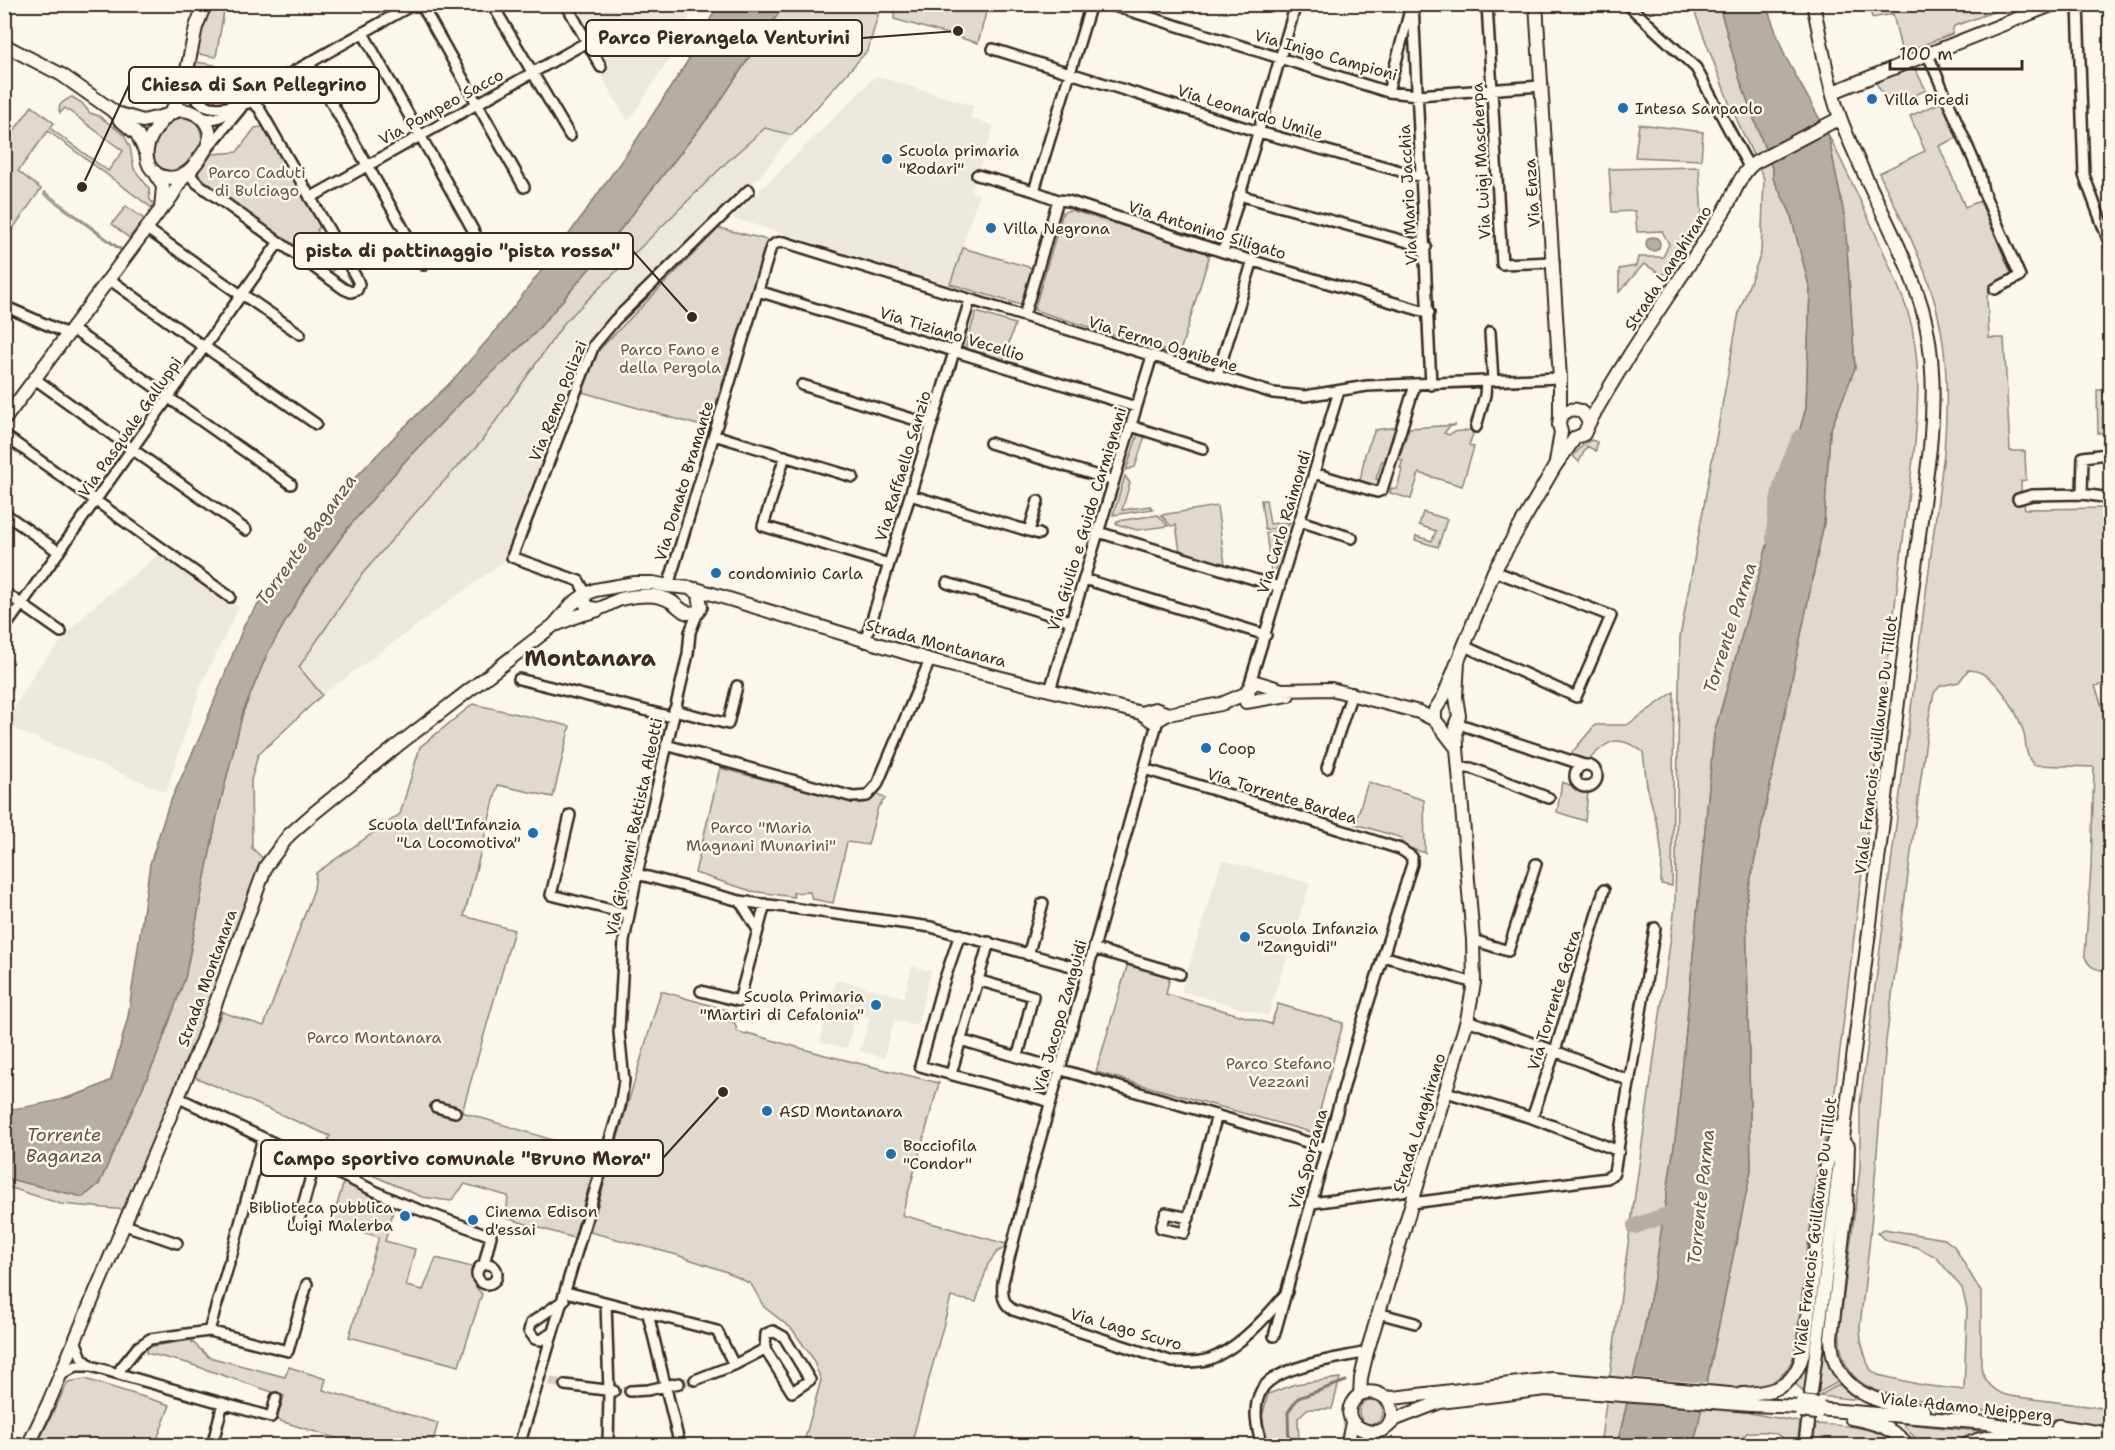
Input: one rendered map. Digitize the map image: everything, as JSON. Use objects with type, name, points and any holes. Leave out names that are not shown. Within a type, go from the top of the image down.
[{"type":"street","points":[[146,154],[150,138],[181,97],[196,27],[205,4]]},
{"type":"street","points":[[113,111],[143,121],[186,111],[209,120],[220,118],[256,94],[414,4]]},
{"type":"street","points":[[421,4],[524,187]]},
{"type":"street","points":[[492,4],[570,136]]},
{"type":"street","points":[[566,4],[601,67]]},
{"type":"street","points":[[1034,191],[1091,4]]},
{"type":"street","name":"Via Inigo Campioni","points":[[1108,4],[1388,92],[1418,95],[1541,86]]},
{"type":"street","points":[[1223,252],[1296,4]]},
{"type":"street","name":"Via Mario Jacchia","points":[[1388,92],[1412,4]]},
{"type":"street","name":"Via Mario Jacchia","points":[[1412,4],[1431,385]]},
{"type":"street","name":"Via Luigi Mascherpa","points":[[1487,4],[1502,264],[1554,262]]},
{"type":"street","name":"Via Enza","points":[[1536,4],[1554,262],[1560,417]]},
{"type":"street","points":[[1627,4],[1696,68],[1752,164],[1840,118]]},
{"type":"street","name":"Viale Francois Guillaume Du Tillot","points":[[1811,1392],[1929,460],[1934,403],[1932,363],[1922,308],[1896,241],[1840,118],[1814,4]]},
{"type":"street","points":[[1833,92],[2054,4]]},
{"type":"street","points":[[2078,4],[2084,175],[2108,230],[2110,245]]},
{"type":"street","points":[[363,33],[478,238]]},
{"type":"street","name":"Via Pompeo Sacco","points":[[310,198],[587,42]]},
{"type":"street","points":[[4,45],[62,75],[113,111],[138,136],[147,162],[163,187],[161,209]]},
{"type":"street","name":"Via Leonardo Umile","points":[[993,49],[1259,132],[1422,177]]},
{"type":"street","points":[[1928,54],[2020,276],[1995,289]]},
{"type":"street","points":[[309,63],[424,265]]},
{"type":"street","points":[[189,67],[190,98],[207,125],[209,134],[205,151]]},
{"type":"street","points":[[190,83],[194,96],[206,107],[224,108],[251,102],[256,105]]},
{"type":"street","points":[[190,170],[191,176],[197,183],[344,289],[351,292],[356,291],[357,280],[256,105],[254,98],[256,94]]},
{"type":"street","points":[[4,420],[161,209],[171,200],[181,180],[243,103]]},
{"type":"street","name":"Strada Langhirano","points":[[1457,748],[1438,715],[1494,571],[1555,466],[1575,438],[1584,435],[1606,391],[1726,209],[1752,164]]},
{"type":"street","points":[[155,172],[170,178],[190,170]]},
{"type":"street","name":"Via Antonino Siligato","points":[[977,175],[1068,201],[1223,252],[1429,313]]},
{"type":"street","name":"Via Remo Polizzi","points":[[586,594],[579,581],[512,557],[594,345],[615,320],[749,190]]},
{"type":"street","points":[[1239,195],[1425,247]]},
{"type":"street","points":[[1024,316],[1058,200]]},
{"type":"street","points":[[147,229],[300,334]]},
{"type":"street","name":"Via Pasquale Galluppi","points":[[4,629],[279,242]]},
{"type":"street","name":"Via Fermo Ognibene","points":[[771,247],[776,243],[784,242],[1273,393],[1305,396],[1367,386],[1560,378]]},
{"type":"street","name":"Via Donato Bramante","points":[[668,586],[771,247]]},
{"type":"street","points":[[1217,376],[1253,260]]},
{"type":"street","points":[[109,279],[316,424]]},
{"type":"street","name":"Via Tiziano Vecellio","points":[[758,291],[1136,407]]},
{"type":"street","name":"Via Raffaello Sanzio","points":[[865,642],[970,300]]},
{"type":"street","points":[[4,306],[70,331],[169,397],[291,484]]},
{"type":"street","points":[[1476,428],[1489,381],[1490,332]]},
{"type":"street","name":"Via Giulio e Guido Carmignani","points":[[1050,690],[1152,356]]},
{"type":"street","name":"Via Enza","points":[[1560,378],[1577,409]]},
{"type":"street","points":[[35,379],[246,530]]},
{"type":"street","points":[[802,385],[932,425]]},
{"type":"street","points":[[1314,473],[1377,492],[1383,488],[1415,385]]},
{"type":"street","name":"Via Carlo Raimondi","points":[[1256,691],[1258,662],[1339,391]]},
{"type":"street","name":"Strada Langhirano","points":[[1555,466],[1561,432],[1560,417],[1566,411],[1577,409],[1606,391]]},
{"type":"street","points":[[1577,409],[1586,415],[1588,423]]},
{"type":"street","points":[[1131,426],[1203,449]]},
{"type":"street","points":[[1561,432],[1568,437],[1575,438]]},
{"type":"street","points":[[4,435],[230,597]]},
{"type":"street","points":[[714,435],[853,477]]},
{"type":"street","points":[[990,443],[1114,481]]},
{"type":"street","points":[[2082,494],[2083,457],[2106,454]]},
{"type":"street","points":[[785,456],[763,526],[889,564]]},
{"type":"street","points":[[2018,499],[2032,495],[2082,494],[2110,498]]},
{"type":"street","points":[[910,495],[1039,534]]},
{"type":"street","points":[[1029,531],[1038,501]]},
{"type":"street","points":[[4,513],[59,552]]},
{"type":"street","points":[[1300,521],[1352,537]]},
{"type":"street","points":[[1098,532],[1280,588]]},
{"type":"street","points":[[1464,646],[1576,697],[1611,616],[1494,571]]},
{"type":"street","points":[[1084,579],[1266,635]]},
{"type":"street","points":[[947,582],[1071,621]]},
{"type":"street","name":"Strada Montanara","points":[[28,1446],[59,1376],[73,1359],[75,1340],[179,1098],[266,866],[288,835],[398,745],[554,625],[569,607],[586,594],[601,588],[635,583],[696,589],[865,642],[1154,716],[1221,704],[1240,704],[1256,691],[1315,688],[1352,693],[1419,712],[1438,715]]},
{"type":"street","points":[[696,589],[701,600],[699,610]]},
{"type":"street","points":[[4,592],[61,632]]},
{"type":"street","points":[[586,594],[586,605],[599,610]]},
{"type":"street","name":"Strada Montanara","points":[[554,625],[599,610],[618,599],[654,596],[668,600],[687,613],[725,599]]},
{"type":"street","name":"Via Giovanni Battista Aleotti","points":[[519,1446],[618,1113],[624,1081],[619,1032],[619,1001],[628,914],[688,654],[690,632],[699,610]]},
{"type":"street","points":[[681,611],[690,632]]},
{"type":"street","points":[[666,745],[853,797],[867,796],[876,785],[930,660]]},
{"type":"street","name":"Strada Langhirano","points":[[1347,1446],[1352,1423],[1351,1404],[1360,1394],[1366,1358],[1378,1313],[1467,1020],[1474,983],[1473,940],[1457,748],[1458,662]]},
{"type":"street","points":[[519,679],[673,714],[728,724],[737,686]]},
{"type":"street","points":[[1327,768],[1352,693]]},
{"type":"street","points":[[1458,709],[1446,702],[1438,715],[1450,728],[1456,723],[1584,765]]},
{"type":"street","name":"Via Jacopo Zanguidi","points":[[1005,1306],[1002,1294],[1003,1282],[1144,770],[1153,735],[1154,716]]},
{"type":"street","points":[[1459,768],[1471,768],[1549,798]]},
{"type":"street","name":"Via Torrente Bardea","points":[[1144,770],[1244,799],[1400,849],[1409,854]]},
{"type":"street","points":[[570,815],[551,895],[628,914]]},
{"type":"street","name":"Via Sporzana","points":[[1274,1336],[1383,956],[1412,864],[1412,857],[1409,854]]},
{"type":"street","points":[[1473,940],[1508,951],[1536,864]]},
{"type":"street","points":[[637,874],[740,901],[931,927],[1089,971]]},
{"type":"street","name":"Via Torrente Gotra","points":[[1532,1118],[1604,890]]},
{"type":"street","points":[[740,901],[758,930]]},
{"type":"street","points":[[1028,955],[1043,903]]},
{"type":"street","points":[[700,991],[739,1001],[765,904]]},
{"type":"street","points":[[1412,1203],[1607,1178],[1614,1173],[1655,928]]},
{"type":"street","points":[[960,934],[942,987],[920,1066],[1051,1102]]},
{"type":"street","points":[[951,1074],[976,980],[989,942]]},
{"type":"street","points":[[1095,949],[1180,974]]},
{"type":"street","points":[[1383,956],[1474,983]]},
{"type":"street","points":[[976,980],[1033,996],[1018,1056]]},
{"type":"street","points":[[1467,1020],[1555,1051],[1630,1081]]},
{"type":"street","points":[[960,1040],[1327,1148]]},
{"type":"street","points":[[1446,1092],[1532,1118],[1619,1151]]},
{"type":"street","points":[[179,1098],[398,1202],[490,1236],[484,1264]]},
{"type":"street","points":[[436,1107],[455,1112]]},
{"type":"street","points":[[1360,1446],[1366,1439],[1396,1419],[1447,1401],[1538,1389],[1588,1386],[1730,1394],[1750,1399],[1780,1387],[1792,1378],[1800,1365],[1827,1163],[1830,1148],[1846,1109]]},
{"type":"street","points":[[1846,1109],[1847,1201],[1832,1338],[1834,1357],[1846,1380],[1865,1396],[1885,1403],[1923,1410]]},
{"type":"street","points":[[1189,1218],[1217,1115]]},
{"type":"street","points":[[209,1331],[263,1138]]},
{"type":"street","points":[[299,1220],[315,1162]]},
{"type":"street","points":[[1312,1203],[1416,1190]]},
{"type":"street","points":[[125,1225],[177,1243]]},
{"type":"street","points":[[119,1374],[121,1368],[138,1347],[150,1339],[209,1331],[288,1350],[307,1284]]},
{"type":"street","name":"Via Lago Scuro","points":[[1005,1306],[1173,1362],[1194,1363],[1226,1351],[1271,1312],[1287,1292]]},
{"type":"street","points":[[554,1331],[541,1340],[535,1339],[529,1331],[531,1323],[565,1296],[717,1331],[734,1365]]},
{"type":"street","points":[[606,1304],[611,1391],[608,1446]]},
{"type":"street","points":[[1378,1313],[1415,1323]]},
{"type":"street","points":[[648,1314],[680,1445]]},
{"type":"street","points":[[772,1331],[784,1337],[810,1380],[792,1392],[765,1349],[766,1334],[772,1331]]},
{"type":"street","points":[[695,1380],[734,1365],[765,1349]]},
{"type":"street","points":[[1262,1446],[1256,1426],[1261,1390],[1278,1375],[1292,1369],[1366,1358],[1368,1378],[1390,1403],[1391,1420],[1382,1430],[1367,1434],[1352,1423]]},
{"type":"street","points":[[73,1359],[271,1417],[276,1398]]},
{"type":"street","points":[[539,1378],[550,1381]]},
{"type":"street","points":[[1360,1394],[1368,1392],[1393,1398],[1544,1379],[1588,1386],[1750,1399],[1817,1409],[1875,1423],[1894,1432],[1909,1446]]},
{"type":"street","points":[[630,1391],[679,1383]]},
{"type":"street","points":[[565,1385],[611,1391]]},
{"type":"street","points":[[212,1446],[224,1403]]},
{"type":"street","name":"Viale Adamo Neipperg","points":[[1817,1409],[1923,1410],[2021,1420],[2110,1434]]},
{"type":"street","name":"Viale Adamo Neipperg","points":[[1817,1409],[1987,1423],[2110,1443]]},
{"type":"street","points":[[1805,1446],[1808,1423]]},
{"type":"street","points":[[1964,1446],[1978,1439],[1995,1435],[2085,1440]]},
{"type":"shaded area","points":[[561,5],[692,5],[684,37],[628,122]]},
{"type":"shaded area","name":"Scuola primaria \"Rodari\"","points":[[876,76],[974,106],[970,118],[994,126],[971,191],[979,194],[950,285],[732,218]]},
{"type":"shaded area","points":[[765,128],[792,135],[762,174],[586,343],[507,559],[322,695],[298,667],[363,573],[481,442],[565,322],[730,159]]},
{"type":"shaded area","points":[[161,553],[239,607],[202,683],[166,792],[5,725],[37,669],[88,611]]},
{"type":"shaded area","name":"Scuola Infanzia \"Zanguidi\"","points":[[1222,860],[1310,883],[1268,1016],[1181,991]]},
{"type":"shaded area","name":"Scuola Primaria \"Martiri di Cefalonia\"","points":[[912,966],[931,971],[917,1026],[894,1020],[884,1058],[860,1051],[870,1018],[856,1014],[847,1048],[820,1042],[836,980],[904,997]]},
{"type":"green space","points":[[895,4],[988,5],[978,43],[894,19]]},
{"type":"green space","points":[[211,5],[225,5],[216,57],[197,54],[203,26]]},
{"type":"green space","points":[[784,5],[881,5],[868,50],[792,135],[765,128],[730,159],[565,322],[481,442],[363,573],[299,667],[322,695],[258,755],[251,780],[252,848],[271,866],[126,1210],[61,1204],[5,1186],[5,1178],[83,1197],[99,1184],[156,1058],[185,978],[217,816],[243,712],[268,652],[303,591],[347,529],[406,460],[464,399],[534,334],[595,262],[717,106]]},
{"type":"green space","points":[[1692,5],[1719,5],[1740,80],[1773,171],[1773,178],[1790,212],[1810,289],[1806,408],[1714,734],[1677,1126],[1654,1279],[1617,1445],[1600,1446],[1675,907],[1680,637],[1739,312],[1761,253],[1764,179],[1730,105]]},
{"type":"green space","points":[[1869,5],[1995,5],[1996,11],[1954,26],[1952,34],[1902,53],[1893,14],[1872,18]]},
{"type":"green space","points":[[196,62],[215,65],[211,92],[218,105],[203,101],[196,91]]},
{"type":"green space","points":[[1914,67],[1926,90],[1890,107],[1875,81]]},
{"type":"green space","points":[[72,97],[82,103],[90,113],[99,116],[124,135],[130,147],[134,169],[149,188],[150,200],[154,204],[152,208],[48,131],[18,171],[41,189],[5,240],[5,143],[32,106],[54,123],[50,128],[108,171],[123,151],[65,108],[60,113],[60,105]]},
{"type":"green space","points":[[1942,102],[1957,138],[1939,146],[1965,207],[1980,201],[2011,273],[1992,285],[1987,297],[1989,338],[2004,338],[2010,451],[2025,451],[2026,480],[2021,481],[2021,491],[2025,509],[2110,508],[2110,683],[2095,686],[2110,729],[2110,972],[2091,966],[2085,956],[2091,868],[2094,767],[2034,765],[2027,753],[2019,721],[2003,692],[1987,676],[1968,670],[1959,682],[1940,686],[1934,693],[1929,717],[1886,1041],[1870,1238],[1860,1326],[1861,1341],[1871,1370],[1878,1375],[1922,1385],[1964,1390],[1967,1309],[1962,1288],[1936,1257],[1916,1247],[1888,1241],[1877,1233],[1884,1229],[1944,1239],[1954,1246],[1981,1292],[1981,1367],[1991,1386],[2010,1396],[2110,1409],[2110,1428],[1946,1406],[1942,1403],[1886,1393],[1856,1379],[1847,1366],[1841,1349],[1840,1326],[1860,1169],[1860,1104],[1944,453],[1946,412],[1946,371],[1937,310],[1920,260],[1879,173],[1925,151],[1910,116]]},
{"type":"green space","points":[[184,117],[198,125],[202,141],[194,156],[183,168],[176,171],[162,169],[155,162],[153,145],[169,123]]},
{"type":"green space","points":[[1639,124],[1703,132],[1701,160],[1635,157]]},
{"type":"green space","name":"Parco Caduti di Bulciago","points":[[266,126],[314,209],[312,211],[319,224],[322,224],[317,230],[339,267],[330,272],[320,265],[318,267],[199,182],[198,173],[212,154],[237,152],[255,128]]},
{"type":"green space","points":[[1828,134],[1875,233],[1909,316],[1918,374],[1915,443],[1833,1107],[1817,1171],[1795,1352],[1788,1367],[1779,1378],[1751,1388],[1749,1413],[1800,1422],[1797,1445],[1787,1445],[1785,1440],[1776,1434],[1758,1432],[1747,1433],[1736,1445],[1690,1446],[1696,1435],[1751,1170],[1746,902],[1824,523],[1830,431],[1855,368],[1845,220]]},
{"type":"green space","points":[[1699,167],[1702,218],[1663,275],[1644,264],[1619,292],[1619,269],[1636,266],[1638,257],[1663,257],[1669,244],[1662,231],[1637,232],[1635,211],[1612,212],[1609,169]]},
{"type":"green space","points":[[45,192],[121,249],[44,194]]},
{"type":"green space","points":[[126,206],[144,219],[129,238],[112,224]]},
{"type":"green space","points":[[1071,210],[1204,251],[1209,257],[1179,355],[1034,310],[1063,212]]},
{"type":"green space","name":"Parco Fano e della Pergola","points":[[719,228],[768,240],[708,428],[582,392],[598,351]]},
{"type":"green space","points":[[963,248],[1032,268],[1021,305],[950,284]]},
{"type":"green space","points":[[976,312],[1015,324],[1004,359],[965,348]]},
{"type":"green space","points":[[2097,390],[2110,390],[2110,433],[2098,433]]},
{"type":"green space","points":[[1456,425],[1449,427],[1444,433],[1449,435],[1453,432],[1471,430],[1473,434],[1469,445],[1474,447],[1462,486],[1419,473],[1411,499],[1390,493],[1391,488],[1397,489],[1403,460],[1399,459],[1409,428]]},
{"type":"green space","points":[[1399,428],[1393,446],[1385,462],[1382,461],[1376,479],[1382,481],[1380,485],[1375,487],[1360,481],[1365,454],[1375,430]]},
{"type":"green space","points":[[1138,434],[1145,436],[1135,467],[1126,470]]},
{"type":"green space","points":[[1591,440],[1597,442],[1596,451],[1587,446],[1579,462],[1573,456]]},
{"type":"green space","points":[[1125,476],[1130,483],[1122,510],[1150,506],[1153,509],[1113,515]]},
{"type":"green space","points":[[1261,500],[1266,500],[1270,524],[1290,522],[1288,526],[1265,530]]},
{"type":"green space","points":[[1217,506],[1225,565],[1180,551],[1176,525],[1171,526],[1161,515]]},
{"type":"green space","points":[[1423,512],[1447,519],[1438,547],[1415,540],[1416,536],[1432,541],[1436,531],[1419,525]]},
{"type":"green space","points":[[1158,515],[1168,526],[1137,530],[1116,524],[1117,521]]},
{"type":"green space","points":[[1278,531],[1286,533],[1272,579],[1266,533]]},
{"type":"green space","points":[[1674,692],[1672,886],[1661,884],[1662,857],[1659,832],[1647,786],[1643,752],[1635,746],[1614,741],[1602,747],[1589,760],[1570,755],[1595,725],[1627,725]]},
{"type":"green space","name":"Parco Montanara","points":[[473,704],[570,726],[553,797],[498,785],[464,916],[514,930],[462,1112],[588,1151],[586,1158],[596,1161],[574,1238],[506,1218],[508,1196],[465,1184],[451,1201],[422,1197],[322,1153],[330,1136],[195,1077],[222,1012],[264,1026],[314,889],[316,873],[400,814],[420,747]]},
{"type":"green space","name":"Parco \"Maria Magnani Munarini\"","points":[[720,768],[854,803],[863,803],[878,794],[885,799],[878,807],[868,845],[847,842],[833,903],[812,899],[810,892],[793,893],[794,897],[751,891],[695,873]]},
{"type":"green space","points":[[1368,782],[1424,800],[1425,853],[1400,845],[1402,838],[1355,824]]},
{"type":"green space","points":[[1562,782],[1588,792],[1585,821],[1557,812]]},
{"type":"green space","name":"Parco Stefano Vezzani","points":[[1128,963],[1170,976],[1166,994],[1271,1024],[1278,1004],[1343,1023],[1314,1133],[1096,1072]]},
{"type":"green space","points":[[661,991],[730,1011],[728,1021],[735,1023],[737,1031],[746,1035],[747,1033],[939,1083],[902,1215],[1010,1245],[997,1252],[988,1264],[976,1302],[951,1297],[911,1445],[803,1446],[821,1380],[812,1357],[792,1329],[764,1307],[751,1284],[727,1272],[677,1255],[590,1232]]},
{"type":"green space","points":[[344,1181],[395,1204],[385,1241],[415,1249],[406,1286],[423,1290],[436,1258],[472,1267],[473,1282],[482,1294],[459,1366],[349,1337],[379,1237],[332,1222]]},
{"type":"green space","points":[[1828,1319],[1840,1381],[1818,1393]]},
{"type":"green space","points":[[190,1340],[209,1357],[285,1377],[289,1367],[326,1379],[323,1390],[438,1423],[432,1445],[358,1445],[277,1420],[284,1396],[187,1363],[146,1353],[148,1347]]},
{"type":"green space","points":[[1810,1345],[1804,1392],[1803,1392],[1794,1382]]},
{"type":"green space","points":[[1340,1378],[1332,1409],[1307,1409],[1298,1418],[1299,1445],[1269,1445],[1262,1417],[1268,1394],[1295,1384]]},
{"type":"green space","points":[[85,1379],[170,1405],[155,1445],[37,1445],[68,1382]]},
{"type":"green space","points":[[1842,1383],[1862,1400],[1819,1396]]},
{"type":"green space","points":[[1371,1400],[1376,1401],[1382,1407],[1382,1417],[1376,1423],[1371,1424],[1366,1423],[1360,1417],[1359,1412],[1360,1407],[1366,1401]]},
{"type":"green space","points":[[1816,1424],[1871,1430],[1900,1446],[1813,1446]]},
{"type":"green space","points":[[1905,1424],[1981,1432],[1956,1445],[1922,1445],[1904,1426]]},
{"type":"green space","points":[[1994,1439],[2084,1445],[1973,1446]]},
{"type":"water","name":"Torrente Baganza","points":[[718,5],[784,5],[717,106],[595,262],[534,334],[464,399],[406,460],[347,529],[303,591],[268,652],[243,712],[217,816],[185,978],[156,1058],[99,1184],[83,1197],[5,1178],[5,1110],[59,1100],[86,1092],[111,1080],[128,1017],[150,864],[168,807],[202,732],[245,623],[329,505],[451,382],[492,335],[567,237],[637,139],[687,62]]},
{"type":"water","points":[[1719,5],[1766,5],[1785,56],[1828,134],[1845,220],[1855,368],[1830,431],[1824,523],[1746,902],[1751,1170],[1696,1435],[1690,1445],[1617,1446],[1654,1279],[1677,1126],[1714,734],[1806,408],[1810,289],[1790,212],[1773,178],[1773,171],[1740,80]]},
{"type":"water","points":[[1653,237],[1658,239],[1660,244],[1658,249],[1653,251],[1648,249],[1646,244],[1648,239]]},
{"type":"pier","points":[[1630,1377],[1709,1383],[1704,1409],[1624,1402]]},
{"type":"waterway","name":"Torrente Parma","points":[[1774,539],[1781,486],[1800,437]]},
{"type":"waterway","points":[[1635,1226],[1684,1207]]},
{"type":"waterway","points":[[1289,1446],[1288,1412],[1298,1398],[1346,1381]]},
{"type":"tunnel","points":[[679,1383],[695,1380]]},
{"type":"tunnel","points":[[550,1381],[565,1385]]},
{"type":"place","name":"Parco Pierangela Venturini","points":[[958,31]]},
{"type":"place","name":"Villa Picedi","points":[[1872,99]]},
{"type":"place","name":"Intesa Sanpaolo","points":[[1623,108]]},
{"type":"place","name":"Scuola primaria \"Rodari\"","points":[[887,159]]},
{"type":"place","name":"Chiesa di San Pellegrino","points":[[82,187]]},
{"type":"place","name":"Villa Negrona","points":[[991,228]]},
{"type":"place","name":"pista di pattinaggio \"pista rossa\"","points":[[692,317]]},
{"type":"place","name":"condominio Carla","points":[[716,573]]},
{"type":"place","name":"Coop","points":[[1206,748]]},
{"type":"place","name":"Scuola dell'Infanzia \"La Locomotiva\"","points":[[533,833]]},
{"type":"place","name":"Scuola Infanzia \"Zanguidi\"","points":[[1245,937]]},
{"type":"place","name":"Scuola Primaria \"Martiri di Cefalonia\"","points":[[876,1005]]},
{"type":"place","name":"Campo sportivo comunale \"Bruno Mora\"","points":[[723,1092]]},
{"type":"place","name":"ASD Montanara","points":[[767,1111]]},
{"type":"place","name":"Bocciofila \"Condor\"","points":[[891,1154]]},
{"type":"place","name":"Biblioteca pubblica Luigi Malerba","points":[[405,1216]]},
{"type":"place","name":"Cinema Edison d'essai","points":[[473,1220]]},
{"type":"district","name":"Montanara","points":[[590,658]]}]
